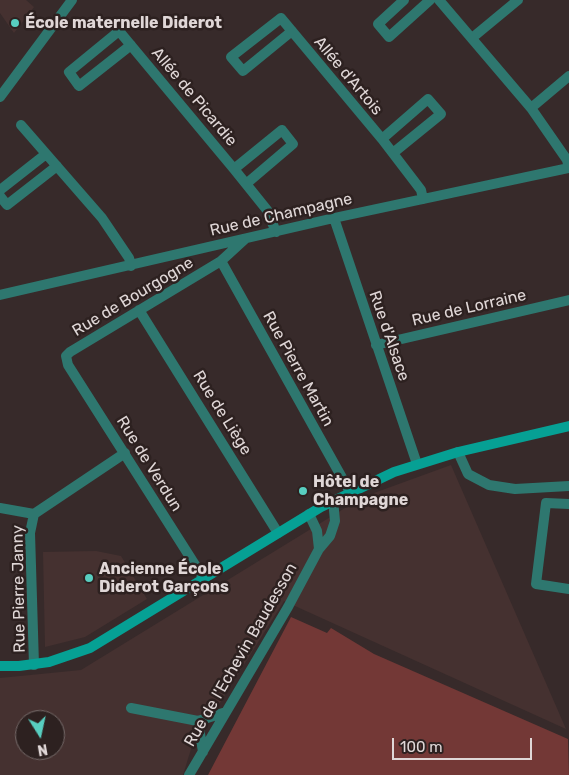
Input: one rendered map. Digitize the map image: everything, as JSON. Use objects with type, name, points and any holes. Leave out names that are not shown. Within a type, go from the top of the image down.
[{"type":"main road","points":[[0,666],[34,665],[64,659],[90,648],[333,500],[416,464],[458,452],[569,426]]},
{"type":"street","points":[[0,97],[72,0]]},
{"type":"street","points":[[404,0],[378,24],[388,36],[430,0]]},
{"type":"street","points":[[439,0],[531,108],[567,160],[569,168]]},
{"type":"street","points":[[472,38],[518,0]]},
{"type":"street","name":"Allée d'Artois","points":[[292,31],[243,71],[231,57],[281,18],[292,31],[382,139],[393,153],[421,190],[423,200]]},
{"type":"street","name":"Allée de Picardie","points":[[131,45],[79,86],[69,72],[119,31],[131,45],[234,169],[267,210],[276,232]]},
{"type":"street","points":[[531,108],[569,76]]},
{"type":"street","name":"Allée d'Artois","points":[[382,139],[428,99],[441,114],[393,153]]},
{"type":"street","points":[[21,124],[102,218],[129,258],[131,266]]},
{"type":"street","name":"Allée de Picardie","points":[[234,169],[282,130],[293,144],[246,184]]},
{"type":"street","points":[[0,190],[46,154]]},
{"type":"street","points":[[0,196],[7,205],[57,166]]},
{"type":"street","name":"Rue de Champagne","points":[[0,295],[334,218],[569,168]]},
{"type":"street","name":"Rue d'Alsace","points":[[334,218],[416,464]]},
{"type":"street","name":"Rue de Bourgogne","points":[[68,365],[66,356],[70,352],[221,261],[246,238]]},
{"type":"street","name":"Rue Pierre Martin","points":[[221,261],[350,492]]},
{"type":"street","name":"Rue de Lorraine","points":[[376,345],[569,300]]},
{"type":"street","name":"Rue de Liège","points":[[139,310],[278,533]]},
{"type":"street","name":"Rue de Verdun","points":[[68,365],[204,579]]},
{"type":"street","points":[[458,452],[468,474],[489,485],[515,489],[569,486]]},
{"type":"street","name":"Rue Pierre Janny","points":[[0,508],[34,514],[125,453]]},
{"type":"street","name":"Rue de l'Echevin Baudesson","points":[[188,775],[333,529],[336,515],[333,500]]},
{"type":"street","points":[[569,504],[546,503],[536,584],[569,589]]},
{"type":"street","name":"Rue Pierre Janny","points":[[34,514],[30,533],[34,665]]},
{"type":"street","points":[[309,514],[317,531],[320,549]]},
{"type":"street","points":[[131,708],[198,721],[226,712]]},
{"type":"street","points":[[198,721],[202,752]]},
{"type":"shaded area","name":"École maternelle Diderot","points":[[0,0],[26,0],[34,7],[14,33],[0,13]]},
{"type":"shaded area","points":[[451,465],[566,729],[284,601],[191,749],[183,775],[0,775],[0,678],[81,670],[363,497]]},
{"type":"shaded area","name":"Ancienne École Diderot Garçons","points":[[96,551],[121,556],[147,599],[85,637],[45,647],[43,552]]},
{"type":"shaded area","points":[[291,617],[327,633],[331,628],[374,654],[568,739],[569,775],[208,775]]},
{"type":"place","name":"École maternelle Diderot","points":[[15,23]]},
{"type":"place","name":"Hôtel de Champagne","points":[[303,491]]},
{"type":"place","name":"Ancienne École Diderot Garçons","points":[[89,578]]}]
